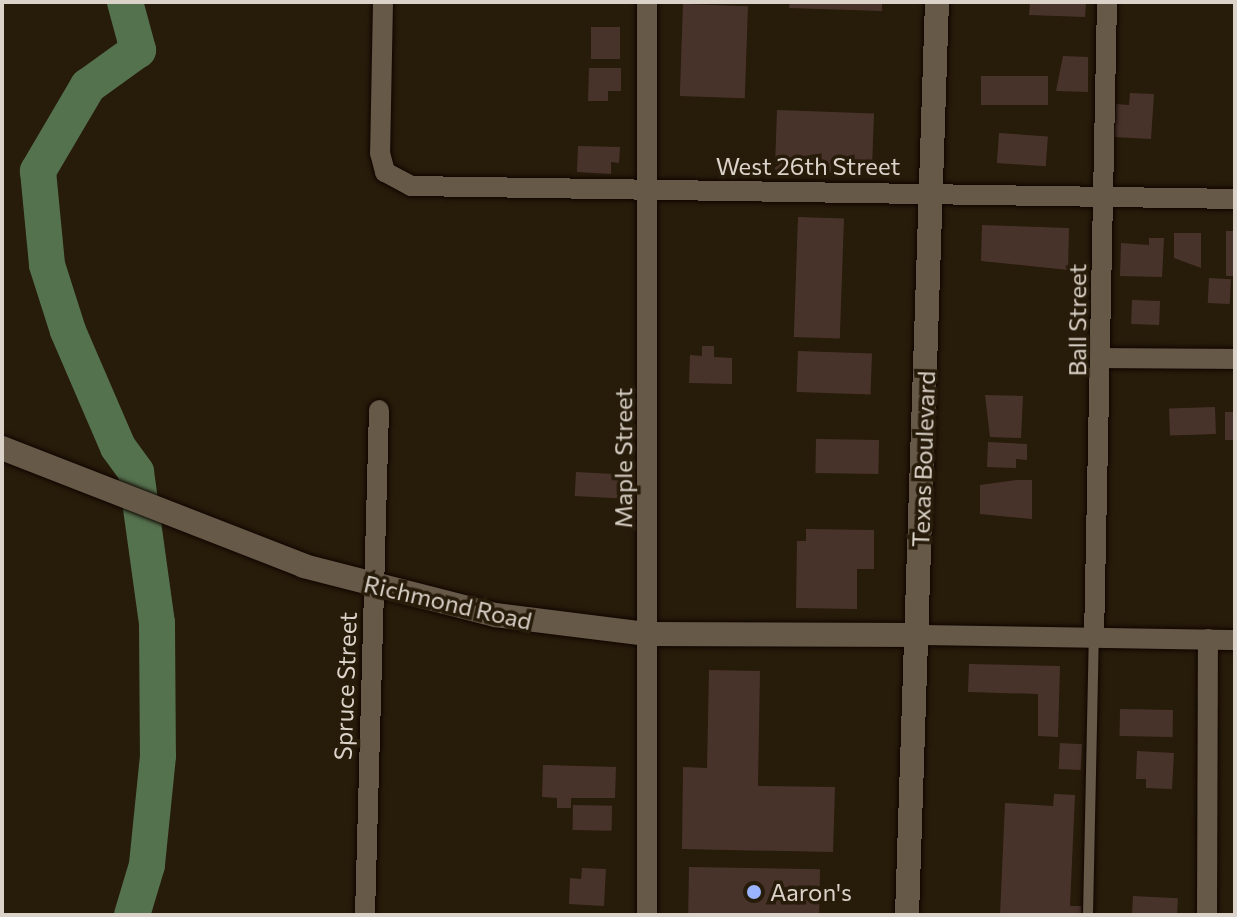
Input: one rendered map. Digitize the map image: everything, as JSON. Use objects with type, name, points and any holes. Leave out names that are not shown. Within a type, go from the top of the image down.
[{"type":"street","name":"West 26th Street","points":[[383,2],[385,172],[411,186],[1235,199]]},
{"type":"street","name":"Maple Street","points":[[647,2],[651,191],[647,915]]},
{"type":"street","name":"Texas Boulevard","points":[[907,915],[937,2]]},
{"type":"street","name":"Ball Street","points":[[1094,638],[1104,358],[1107,2]]},
{"type":"street","points":[[1104,358],[1235,359]]},
{"type":"street","name":"Spruce Street","points":[[365,915],[379,410]]},
{"type":"street","name":"Richmond Road","points":[[2,448],[374,587],[510,618],[648,634],[918,635]]},
{"type":"street","points":[[918,635],[1235,640]]},
{"type":"street","points":[[1207,915],[1208,639]]},
{"type":"lane","points":[[1088,915],[1094,638]]},
{"type":"building","points":[[790,2],[882,2],[882,11],[789,8]]},
{"type":"building","points":[[1030,2],[1086,2],[1085,17],[1029,15]]},
{"type":"building","points":[[683,4],[748,6],[745,98],[680,96]]},
{"type":"building","points":[[591,27],[620,27],[620,59],[591,59]]},
{"type":"building","points":[[1063,56],[1088,57],[1088,92],[1056,91]]},
{"type":"building","points":[[589,68],[621,68],[621,91],[608,91],[608,101],[588,101]]},
{"type":"building","points":[[981,76],[1048,76],[1048,105],[981,105]]},
{"type":"building","points":[[1130,93],[1154,94],[1151,139],[1114,137],[1116,104],[1129,105]]},
{"type":"building","points":[[777,110],[874,113],[872,174],[775,171]]},
{"type":"building","points":[[999,133],[1048,136],[1046,166],[997,163]]},
{"type":"building","points":[[578,146],[620,147],[619,163],[611,162],[611,174],[577,172]]},
{"type":"building","points":[[798,217],[844,219],[840,339],[794,337]]},
{"type":"building","points":[[982,225],[1069,228],[1068,270],[981,261]]},
{"type":"building","points":[[1226,231],[1235,231],[1235,276],[1226,276]]},
{"type":"building","points":[[1174,233],[1201,233],[1201,268],[1174,258]]},
{"type":"building","points":[[1149,238],[1164,238],[1162,277],[1120,276],[1121,243],[1149,245]]},
{"type":"building","points":[[1209,278],[1231,279],[1230,304],[1208,303]]},
{"type":"building","points":[[1132,300],[1160,301],[1159,325],[1131,324]]},
{"type":"building","points":[[702,346],[714,346],[714,357],[732,358],[732,384],[689,383],[690,355],[702,356]]},
{"type":"building","points":[[798,351],[872,354],[871,395],[797,392]]},
{"type":"building","points":[[985,395],[1023,396],[1021,438],[990,437]]},
{"type":"building","points":[[1215,407],[1216,434],[1170,436],[1169,409]]},
{"type":"building","points":[[1225,412],[1235,412],[1235,440],[1225,440]]},
{"type":"building","points":[[816,439],[879,440],[878,474],[815,473]]},
{"type":"building","points":[[988,442],[1027,444],[1027,460],[1016,459],[1016,468],[987,467]]},
{"type":"building","points":[[576,472],[619,474],[618,498],[575,496]]},
{"type":"building","points":[[1032,480],[1032,519],[980,514],[980,485]]},
{"type":"building","points":[[806,529],[874,530],[874,569],[857,569],[857,609],[796,608],[797,541],[806,541]]},
{"type":"building","points":[[969,664],[1060,666],[1058,737],[1038,736],[1038,694],[968,692]]},
{"type":"building","points":[[709,670],[760,671],[758,786],[835,787],[833,852],[682,849],[683,767],[707,768]]},
{"type":"building","points":[[1120,709],[1173,710],[1173,737],[1120,736]]},
{"type":"building","points":[[1060,743],[1082,744],[1081,770],[1059,769]]},
{"type":"building","points":[[1137,751],[1174,753],[1172,789],[1146,788],[1146,779],[1136,779]]},
{"type":"building","points":[[543,765],[616,767],[615,798],[571,798],[571,808],[557,808],[557,798],[542,797]]},
{"type":"building","points":[[1054,794],[1075,795],[1070,906],[1082,906],[1081,915],[1000,915],[1005,803],[1053,806]]},
{"type":"building","points":[[573,805],[612,806],[612,831],[573,830]]},
{"type":"building","name":"Aaron's","points":[[689,867],[820,869],[819,915],[688,915]]},
{"type":"building","points":[[582,868],[606,869],[604,906],[569,904],[570,878],[581,879]]},
{"type":"building","points":[[1133,896],[1178,898],[1177,915],[1132,915]]},
{"type":"waterway","points":[[125,2],[138,50],[88,86],[38,171],[47,265],[68,331],[118,447],[136,472],[157,623],[158,756],[147,865],[132,915]]},
{"type":"place","name":"Aaron's","points":[[754,892]]}]
